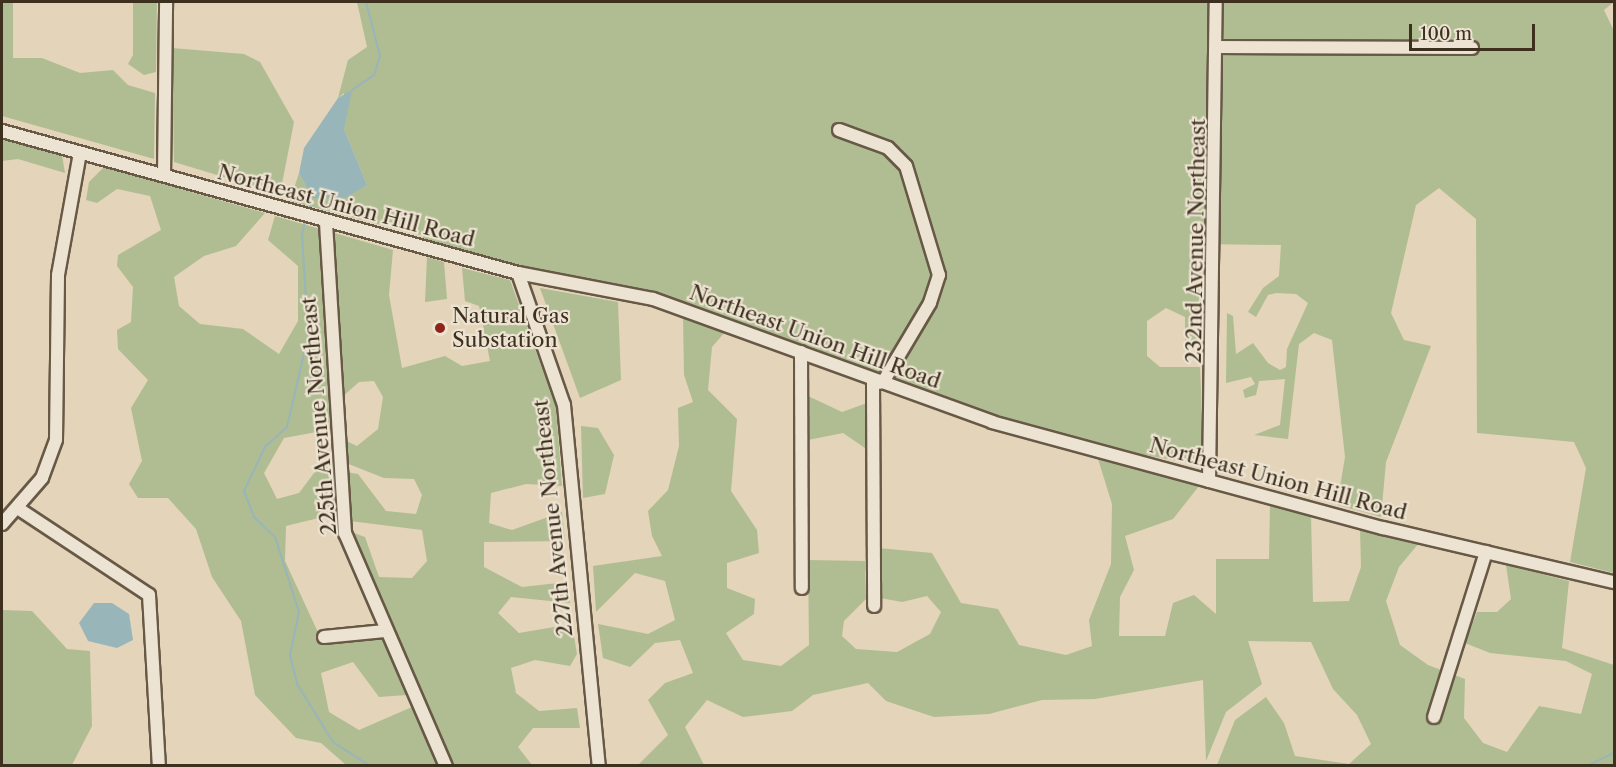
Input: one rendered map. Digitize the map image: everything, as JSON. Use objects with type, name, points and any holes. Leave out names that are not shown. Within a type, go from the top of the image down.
[{"type":"street","points":[[164,175],[166,2]]},
{"type":"street","name":"232nd Avenue Northeast","points":[[1209,481],[1218,47],[1216,2]]},
{"type":"street","points":[[1218,47],[1472,48]]},
{"type":"street","points":[[839,130],[888,148],[906,166],[939,275],[930,303],[883,382],[873,384],[871,394],[874,606]]},
{"type":"street","name":"Northeast Union Hill Road","points":[[2,131],[164,175],[326,223],[518,273],[653,299],[992,422],[1209,481],[1486,552],[1614,582]]},
{"type":"street","points":[[2,524],[19,509],[42,478],[56,440],[58,275],[80,153]]},
{"type":"street","name":"225th Avenue Northeast","points":[[326,223],[345,533],[385,631],[446,765]]},
{"type":"street","name":"227th Avenue Northeast","points":[[518,273],[564,405],[599,765]]},
{"type":"street","points":[[801,352],[802,588]]},
{"type":"street","points":[[19,509],[143,589],[152,613],[159,765]]},
{"type":"street","points":[[1434,717],[1486,552]]},
{"type":"street","points":[[324,637],[385,631]]},
{"type":"green space","points":[[2,2],[13,2],[13,58],[42,58],[80,73],[113,70],[128,85],[155,93],[154,159],[2,116]]},
{"type":"green space","points":[[133,2],[157,2],[156,72],[144,75],[128,64],[133,55]]},
{"type":"green space","points":[[357,2],[1614,2],[1604,10],[1614,31],[1614,573],[1570,562],[1586,468],[1574,442],[1477,433],[1476,219],[1439,188],[1416,205],[1391,313],[1404,340],[1431,346],[1386,462],[1381,517],[1337,505],[1345,457],[1332,340],[1314,333],[1299,344],[1288,439],[1254,435],[1280,425],[1285,379],[1259,381],[1256,395],[1245,398],[1243,390],[1255,384],[1251,377],[1226,383],[1227,313],[1233,316],[1236,354],[1253,343],[1268,363],[1280,370],[1286,367],[1287,349],[1308,303],[1296,294],[1276,293],[1268,295],[1256,317],[1248,312],[1263,288],[1279,276],[1281,245],[1200,244],[1202,345],[1185,343],[1185,317],[1166,308],[1147,321],[1147,356],[1160,367],[1200,367],[1204,460],[1195,464],[1056,439],[708,316],[423,248],[423,236],[290,201],[299,173],[312,198],[367,185],[344,129],[344,93],[338,98],[348,60],[367,47]]},
{"type":"green space","points":[[172,48],[244,54],[260,62],[294,122],[280,194],[174,162]]},
{"type":"green space","points":[[2,138],[62,155],[65,173],[18,159],[2,161]]},
{"type":"green space","points":[[104,167],[265,213],[236,246],[204,256],[174,277],[179,306],[200,324],[243,329],[279,354],[298,321],[298,266],[268,240],[275,216],[320,229],[333,429],[284,438],[264,473],[277,499],[299,493],[320,465],[333,464],[335,514],[286,526],[285,561],[322,641],[382,637],[407,695],[379,697],[353,662],[321,673],[329,712],[359,730],[412,707],[439,765],[346,765],[321,743],[296,738],[255,695],[241,621],[212,577],[196,529],[168,498],[138,498],[129,484],[142,461],[131,408],[148,380],[118,349],[117,330],[131,322],[133,287],[117,266],[118,255],[161,230],[150,196],[117,189],[97,203],[86,200],[89,182]]},
{"type":"green space","points":[[331,232],[393,250],[389,295],[402,368],[445,356],[462,366],[490,361],[479,306],[465,301],[462,268],[510,280],[556,407],[562,486],[526,484],[491,493],[489,523],[512,530],[562,512],[565,541],[484,542],[484,567],[522,587],[567,582],[570,603],[511,597],[498,613],[519,633],[572,624],[577,654],[570,666],[535,660],[511,668],[516,693],[539,711],[577,708],[580,728],[533,728],[518,747],[532,765],[452,765],[351,532],[365,537],[379,577],[412,578],[427,561],[422,530],[350,521],[346,472],[358,474],[386,511],[416,514],[422,495],[414,479],[384,478],[346,463],[344,440],[357,446],[378,429],[383,397],[374,381],[359,382],[341,398]]},
{"type":"green space","points":[[427,257],[444,262],[447,299],[425,302]]},
{"type":"green space","points":[[540,288],[618,302],[621,380],[580,398]]},
{"type":"green space","points":[[683,317],[725,332],[712,347],[708,390],[737,419],[731,491],[757,530],[759,553],[727,563],[727,588],[755,599],[754,614],[726,633],[743,660],[781,666],[809,645],[808,560],[865,561],[866,599],[844,621],[842,636],[856,649],[897,652],[930,634],[941,612],[927,596],[902,602],[880,598],[878,548],[932,553],[961,603],[998,609],[1019,645],[1066,655],[1092,646],[1089,620],[1111,564],[1112,504],[1098,459],[1199,486],[1173,519],[1125,536],[1134,570],[1120,597],[1119,636],[1165,636],[1173,603],[1194,595],[1216,614],[1216,559],[1269,559],[1270,504],[1311,515],[1313,602],[1349,601],[1361,567],[1360,528],[1419,543],[1399,567],[1386,601],[1400,645],[1428,665],[1465,679],[1464,718],[1483,743],[1507,752],[1539,706],[1581,714],[1592,674],[1566,661],[1490,653],[1465,643],[1477,612],[1497,612],[1511,599],[1506,565],[1569,581],[1562,648],[1614,665],[1614,765],[1217,765],[1235,720],[1266,697],[1284,723],[1295,756],[1349,764],[1371,744],[1357,715],[1333,689],[1311,642],[1248,641],[1262,684],[1226,712],[1206,761],[1203,680],[1095,699],[1042,700],[989,714],[934,717],[886,701],[868,683],[813,695],[792,711],[743,717],[707,700],[685,727],[704,765],[638,765],[668,735],[648,700],[665,683],[693,673],[680,640],[655,643],[630,667],[603,658],[598,624],[648,634],[675,620],[665,581],[635,573],[596,612],[593,566],[662,556],[652,536],[648,511],[668,490],[679,446],[678,408],[693,402],[684,375]]},
{"type":"green space","points":[[808,396],[842,412],[867,403],[865,448],[843,433],[808,440]]},
{"type":"green space","points":[[581,426],[598,428],[614,455],[605,494],[583,498]]},
{"type":"green space","points":[[2,610],[32,611],[67,649],[90,651],[92,726],[72,765],[2,765]]},
{"type":"water","points":[[352,90],[344,129],[367,185],[345,198],[312,198],[299,173],[304,148],[338,98]]},
{"type":"water","points":[[94,603],[112,603],[129,614],[133,640],[117,648],[88,641],[79,623]]},
{"type":"waterway","points":[[352,90],[374,75],[380,56],[366,2]]},
{"type":"waterway","points":[[309,210],[312,198]]},
{"type":"waterway","points":[[306,218],[302,234],[308,336],[287,427],[265,447],[244,491],[254,517],[275,537],[299,612],[290,655],[297,684],[333,742],[370,766]]},
{"type":"waterway","points":[[1587,766],[1614,753]]},
{"type":"place","name":"Natural Gas Substation","points":[[440,328]]}]
